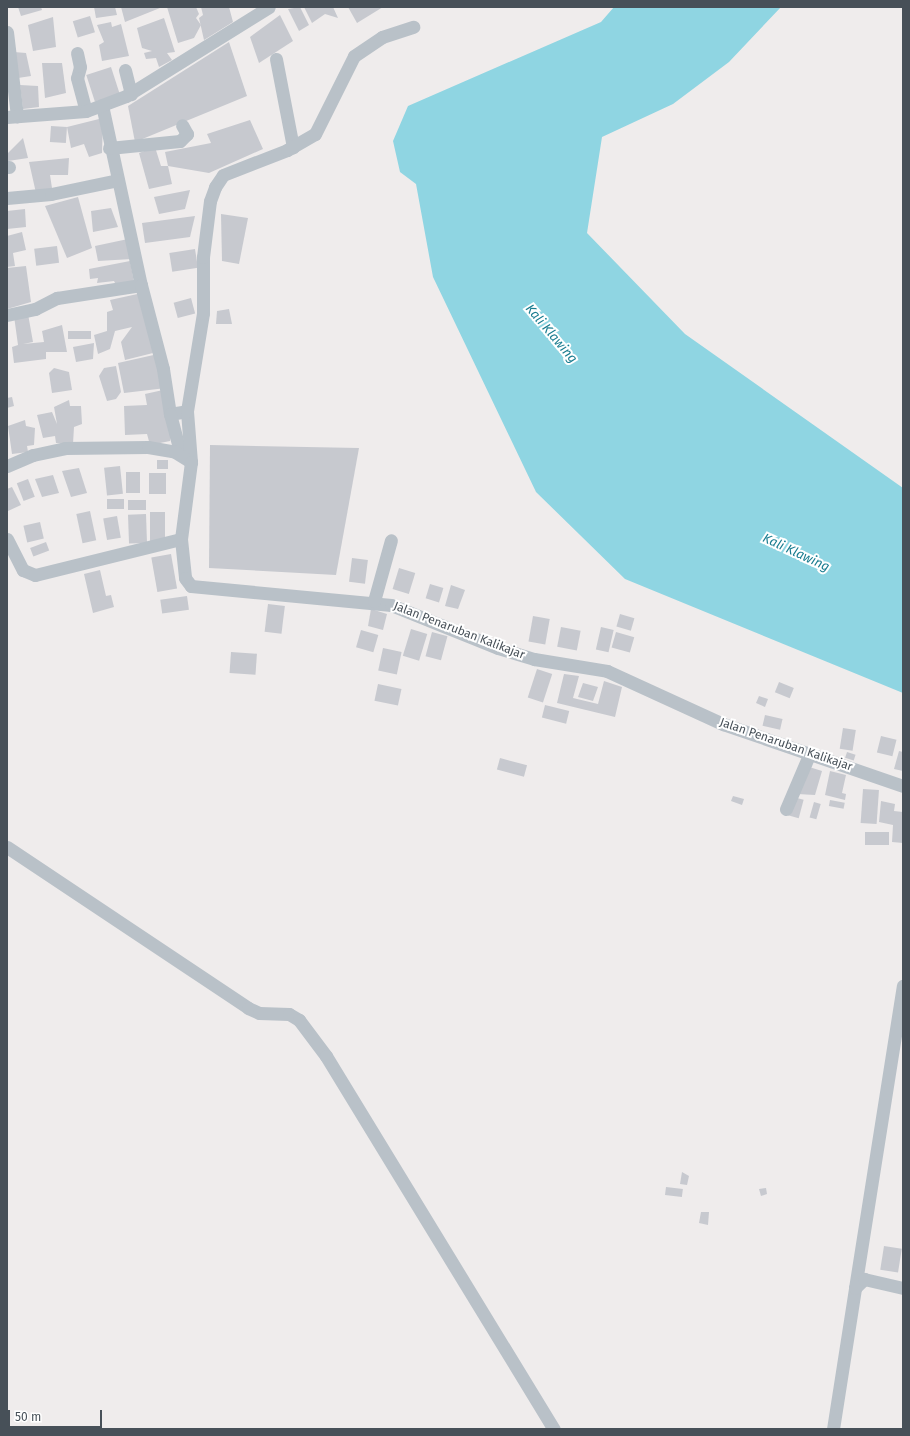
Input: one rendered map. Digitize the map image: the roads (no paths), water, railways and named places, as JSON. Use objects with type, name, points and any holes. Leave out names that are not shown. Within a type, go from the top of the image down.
[{"type":"street","points":[[7,32],[12,117],[86,111],[131,94],[269,7]]},
{"type":"street","points":[[186,459],[186,411],[203,313],[202,257],[210,201],[215,187],[223,175],[293,147],[315,134],[323,124],[354,56],[382,37],[413,27]]},
{"type":"street","points":[[77,53],[80,67],[78,78],[86,111]]},
{"type":"street","points":[[276,59],[293,147]]},
{"type":"street","points":[[125,70],[131,94]]},
{"type":"street","points":[[102,105],[109,148],[118,180],[141,285],[164,370],[170,414],[186,459]]},
{"type":"street","points":[[109,148],[180,141],[187,134],[182,125]]},
{"type":"street","points":[[7,198],[51,194],[118,180]]},
{"type":"street","points":[[7,315],[35,309],[57,298],[141,285]]},
{"type":"street","points":[[170,414],[186,411]]},
{"type":"street","points":[[7,466],[33,455],[65,448],[148,447],[186,459]]},
{"type":"street","name":"Jalan Penaruban Kalikajar","points":[[186,459],[181,539],[185,578],[198,589],[374,601],[534,659],[607,671],[723,724],[809,755],[903,786]]},
{"type":"street","points":[[7,538],[23,570],[35,575],[181,539]]},
{"type":"street","points":[[374,601],[391,540]]},
{"type":"street","points":[[786,808],[809,755]]},
{"type":"street","points":[[7,847],[248,1008],[259,1013],[289,1014],[299,1020],[330,1062],[554,1429]]},
{"type":"street","points":[[833,1429],[903,986]]},
{"type":"street","points":[[855,1288],[864,1279],[903,1288]]},
{"type":"water","name":"Kali Klawing","points":[[614,7],[781,7],[729,62],[673,104],[602,137],[587,233],[685,334],[903,488],[903,693],[625,579],[536,492],[433,277],[416,184],[400,172],[393,141],[408,106],[601,22]]}]
